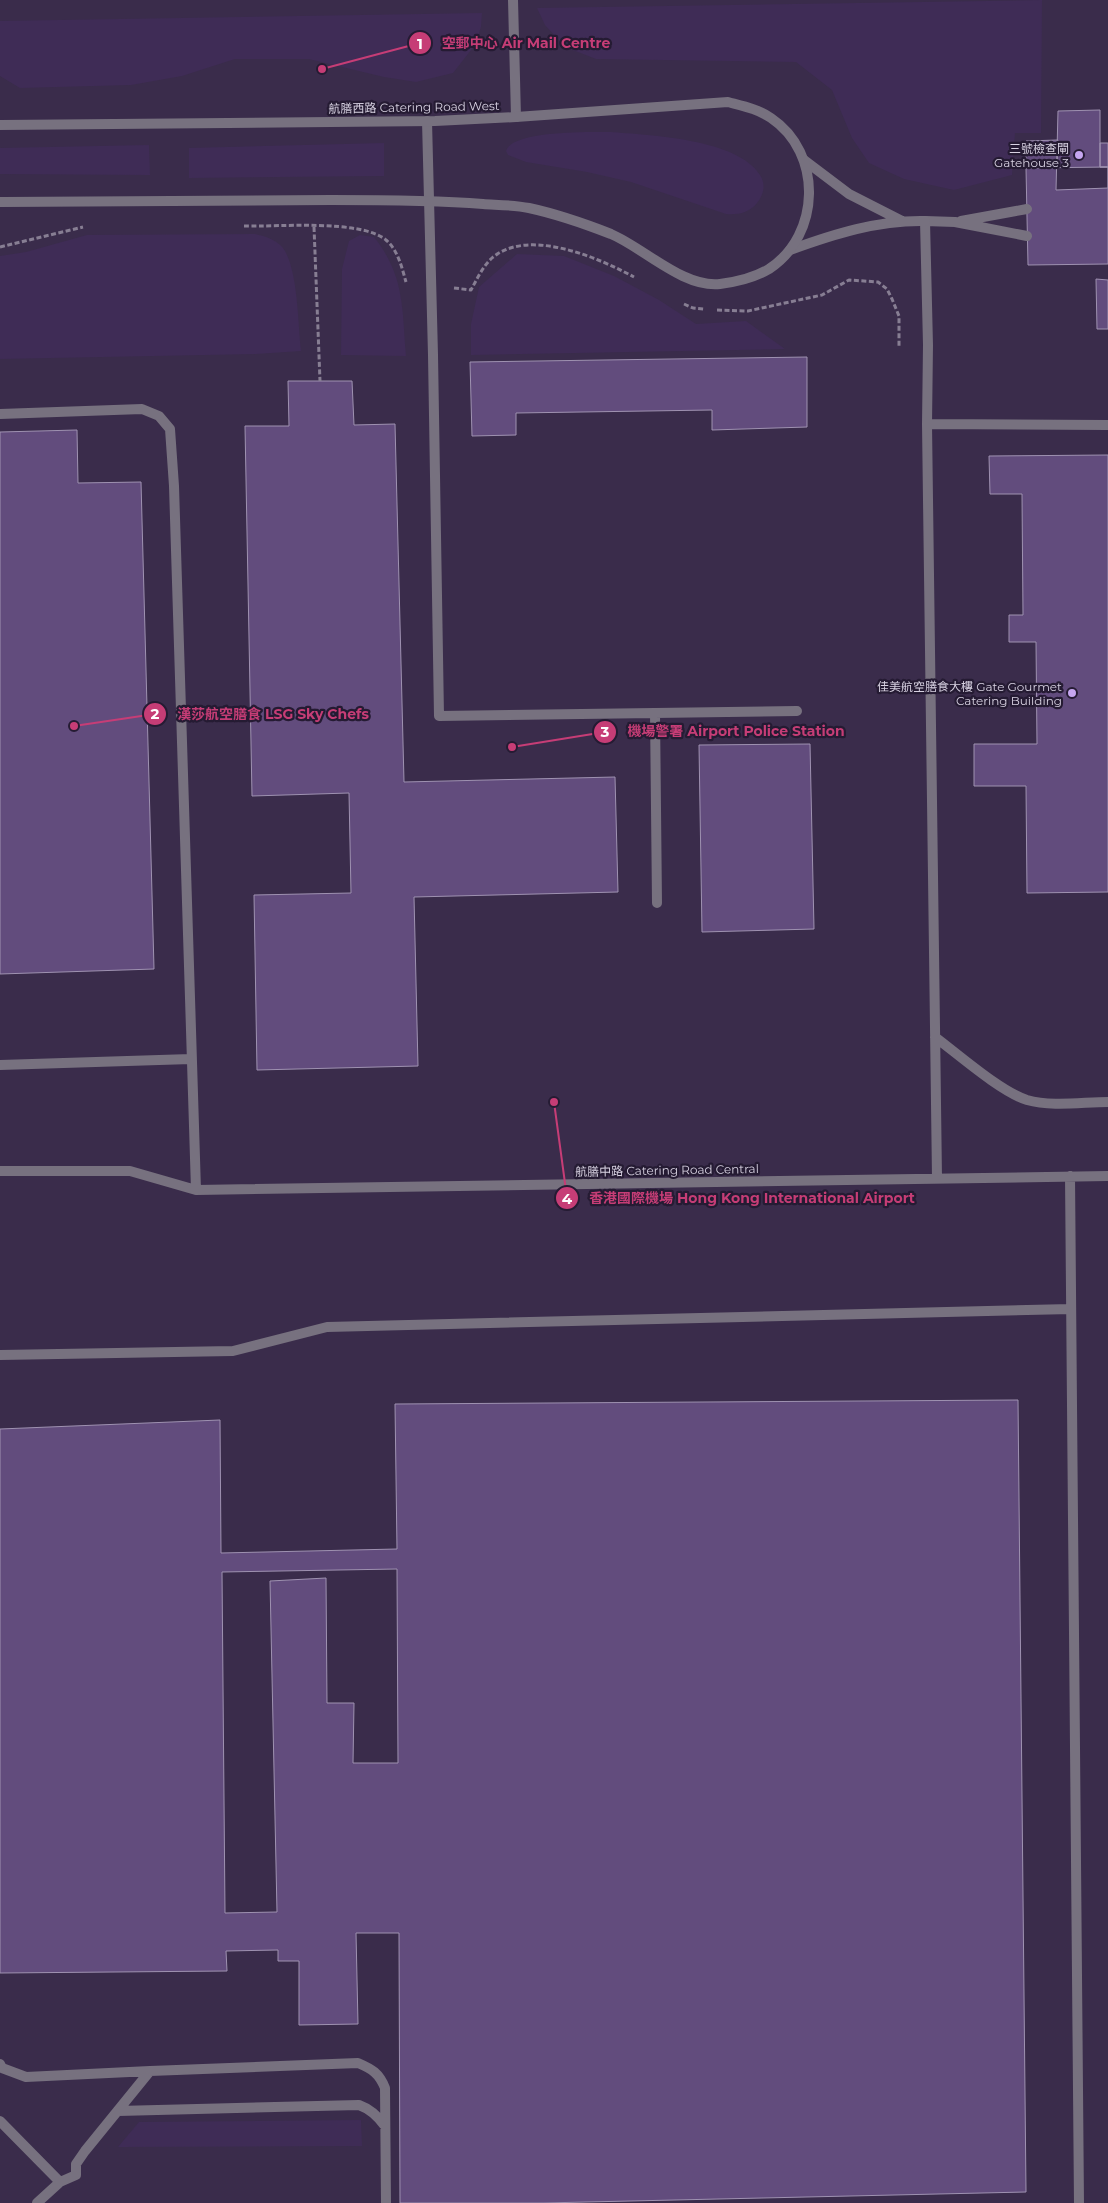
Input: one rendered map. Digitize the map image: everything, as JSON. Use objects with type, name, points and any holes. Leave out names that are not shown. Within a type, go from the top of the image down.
[{"type":"street","points":[[512,0],[516,117]]},
{"type":"street","name":"航膳西路 Catering Road West","points":[[0,125],[426,121],[516,117],[728,102],[751,108],[772,118],[791,137],[804,160],[810,183],[809,207],[803,230],[790,250],[768,269],[742,281],[716,284],[689,279],[612,235],[528,208],[429,200],[0,202]]},
{"type":"street","points":[[426,121],[439,716],[797,711]]},
{"type":"street","name":"航膳西路 Catering Road West","points":[[804,160],[849,194],[902,220]]},
{"type":"street","name":"航膳西路 Catering Road West","points":[[955,222],[1027,210]]},
{"type":"street","name":"航膳西路 Catering Road West","points":[[790,250],[842,232],[902,220],[955,222],[1027,236]]},
{"type":"street","points":[[925,221],[937,1178]]},
{"type":"street","points":[[0,414],[142,409],[159,416],[170,429],[174,496],[196,1190]]},
{"type":"street","points":[[927,424],[1108,425]]},
{"type":"street","points":[[655,713],[658,903]]},
{"type":"street","points":[[935,1037],[1012,1094],[1028,1100],[1042,1102],[1108,1102]]},
{"type":"street","points":[[0,1065],[191,1059]]},
{"type":"street","name":"航膳中路 Catering Road Central","points":[[0,1171],[130,1172],[196,1190],[1108,1176]]},
{"type":"street","points":[[1070,1176],[1079,2203]]},
{"type":"street","points":[[0,1355],[233,1351],[327,1327],[1071,1309]]},
{"type":"street","points":[[0,2064],[2,2068],[26,2077],[358,2063],[372,2068],[380,2077],[385,2088],[386,2203]]},
{"type":"street","points":[[37,2203],[60,2182],[76,2175],[76,2164],[150,2071]]},
{"type":"street","points":[[118,2111],[359,2105],[373,2112],[384,2126]]},
{"type":"street","points":[[0,2121],[60,2182]]},
{"type":"path","points":[[0,247],[85,226]]},
{"type":"path","points":[[234,226],[347,226],[366,230],[386,240],[398,256],[408,287]]},
{"type":"path","points":[[314,227],[320,381]]},
{"type":"path","points":[[471,290],[481,271],[493,257],[510,248],[540,244]]},
{"type":"path","points":[[861,281],[878,282],[890,294],[898,316],[899,346]]},
{"type":"shaded area","points":[[0,0],[1108,0],[1108,2203],[0,2203]]},
{"type":"shaded area","points":[[1042,0],[1041,133],[1015,133],[1012,175],[954,190],[904,179],[869,163],[852,138],[832,90],[796,62],[596,59],[565,47],[545,25],[537,8]]},
{"type":"shaded area","points":[[482,13],[481,27],[475,45],[453,73],[416,82],[384,77],[309,59],[235,59],[182,76],[131,85],[20,88],[0,76],[0,21]]},
{"type":"shaded area","points":[[570,132],[610,132],[692,141],[713,146],[733,154],[749,163],[762,178],[764,186],[761,197],[747,211],[739,214],[726,214],[631,182],[587,172],[526,162],[508,155],[506,151],[511,144],[522,139],[537,136]]},
{"type":"shaded area","points":[[384,143],[384,176],[189,178],[189,148]]},
{"type":"shaded area","points":[[149,145],[150,175],[0,174],[0,148]]},
{"type":"shaded area","points":[[255,234],[280,244],[289,261],[295,286],[301,351],[256,354],[0,359],[0,256],[26,252],[87,235]]},
{"type":"shaded area","points":[[360,235],[374,237],[392,265],[400,294],[406,356],[341,355],[342,269],[349,241]]},
{"type":"shaded area","points":[[517,254],[564,256],[614,276],[659,300],[696,324],[746,321],[785,349],[471,355],[471,324],[479,287]]},
{"type":"shaded area","points":[[361,2120],[362,2146],[118,2147],[139,2122]]},
{"type":"building","name":"三號檢查閘 Gatehouse 3","points":[[1100,110],[1100,167],[1108,167],[1108,188],[1056,190],[1058,111]]},
{"type":"building","points":[[1058,140],[1057,167],[1026,168],[1026,141]]},
{"type":"building","points":[[1100,143],[1108,143],[1108,167],[1100,167]]},
{"type":"building","points":[[1108,167],[1108,264],[1028,265],[1026,168]]},
{"type":"building","points":[[1096,279],[1108,280],[1108,329],[1097,329]]},
{"type":"building","points":[[807,357],[807,427],[712,430],[712,410],[516,413],[516,435],[472,436],[470,362]]},
{"type":"building","points":[[288,381],[352,381],[354,425],[395,424],[404,782],[615,777],[618,892],[414,897],[418,1066],[257,1070],[254,895],[351,893],[349,793],[252,796],[245,426],[289,426]]},
{"type":"building","points":[[77,430],[78,483],[141,482],[154,969],[0,974],[0,432]]},
{"type":"building","name":"佳美航空膳食大樓 Gate Gourmet Catering Building","points":[[1108,455],[1108,892],[1027,893],[1026,786],[974,786],[974,744],[1037,744],[1036,642],[1009,642],[1009,615],[1023,615],[1022,494],[990,494],[989,456]]},
{"type":"building","points":[[810,744],[814,929],[702,932],[699,745]]},
{"type":"building","points":[[1018,1400],[1026,2192],[543,2203],[400,2203],[399,1933],[356,1933],[358,2024],[299,2025],[299,1961],[278,1961],[278,1950],[226,1951],[227,1971],[0,1973],[0,1429],[220,1420],[221,1553],[397,1549],[395,1404]],"holes":[[[397,1569],[398,1763],[353,1763],[354,1703],[327,1703],[326,1578],[270,1581],[277,1912],[225,1913],[222,1572]]]},
{"type":"place","name":"空郵中心 Air Mail Centre","points":[[322,69]]},
{"type":"place","name":"三號檢查閘 Gatehouse 3","points":[[1079,155]]},
{"type":"place","name":"佳美航空膳食大樓 Gate Gourmet Catering Building","points":[[1072,693]]},
{"type":"place","name":"漢莎航空膳食 LSG Sky Chefs","points":[[74,726]]},
{"type":"place","name":"機場警署 Airport Police Station","points":[[512,747]]},
{"type":"place","name":"香港國際機場 Hong Kong International Airport","points":[[554,1102]]}]
